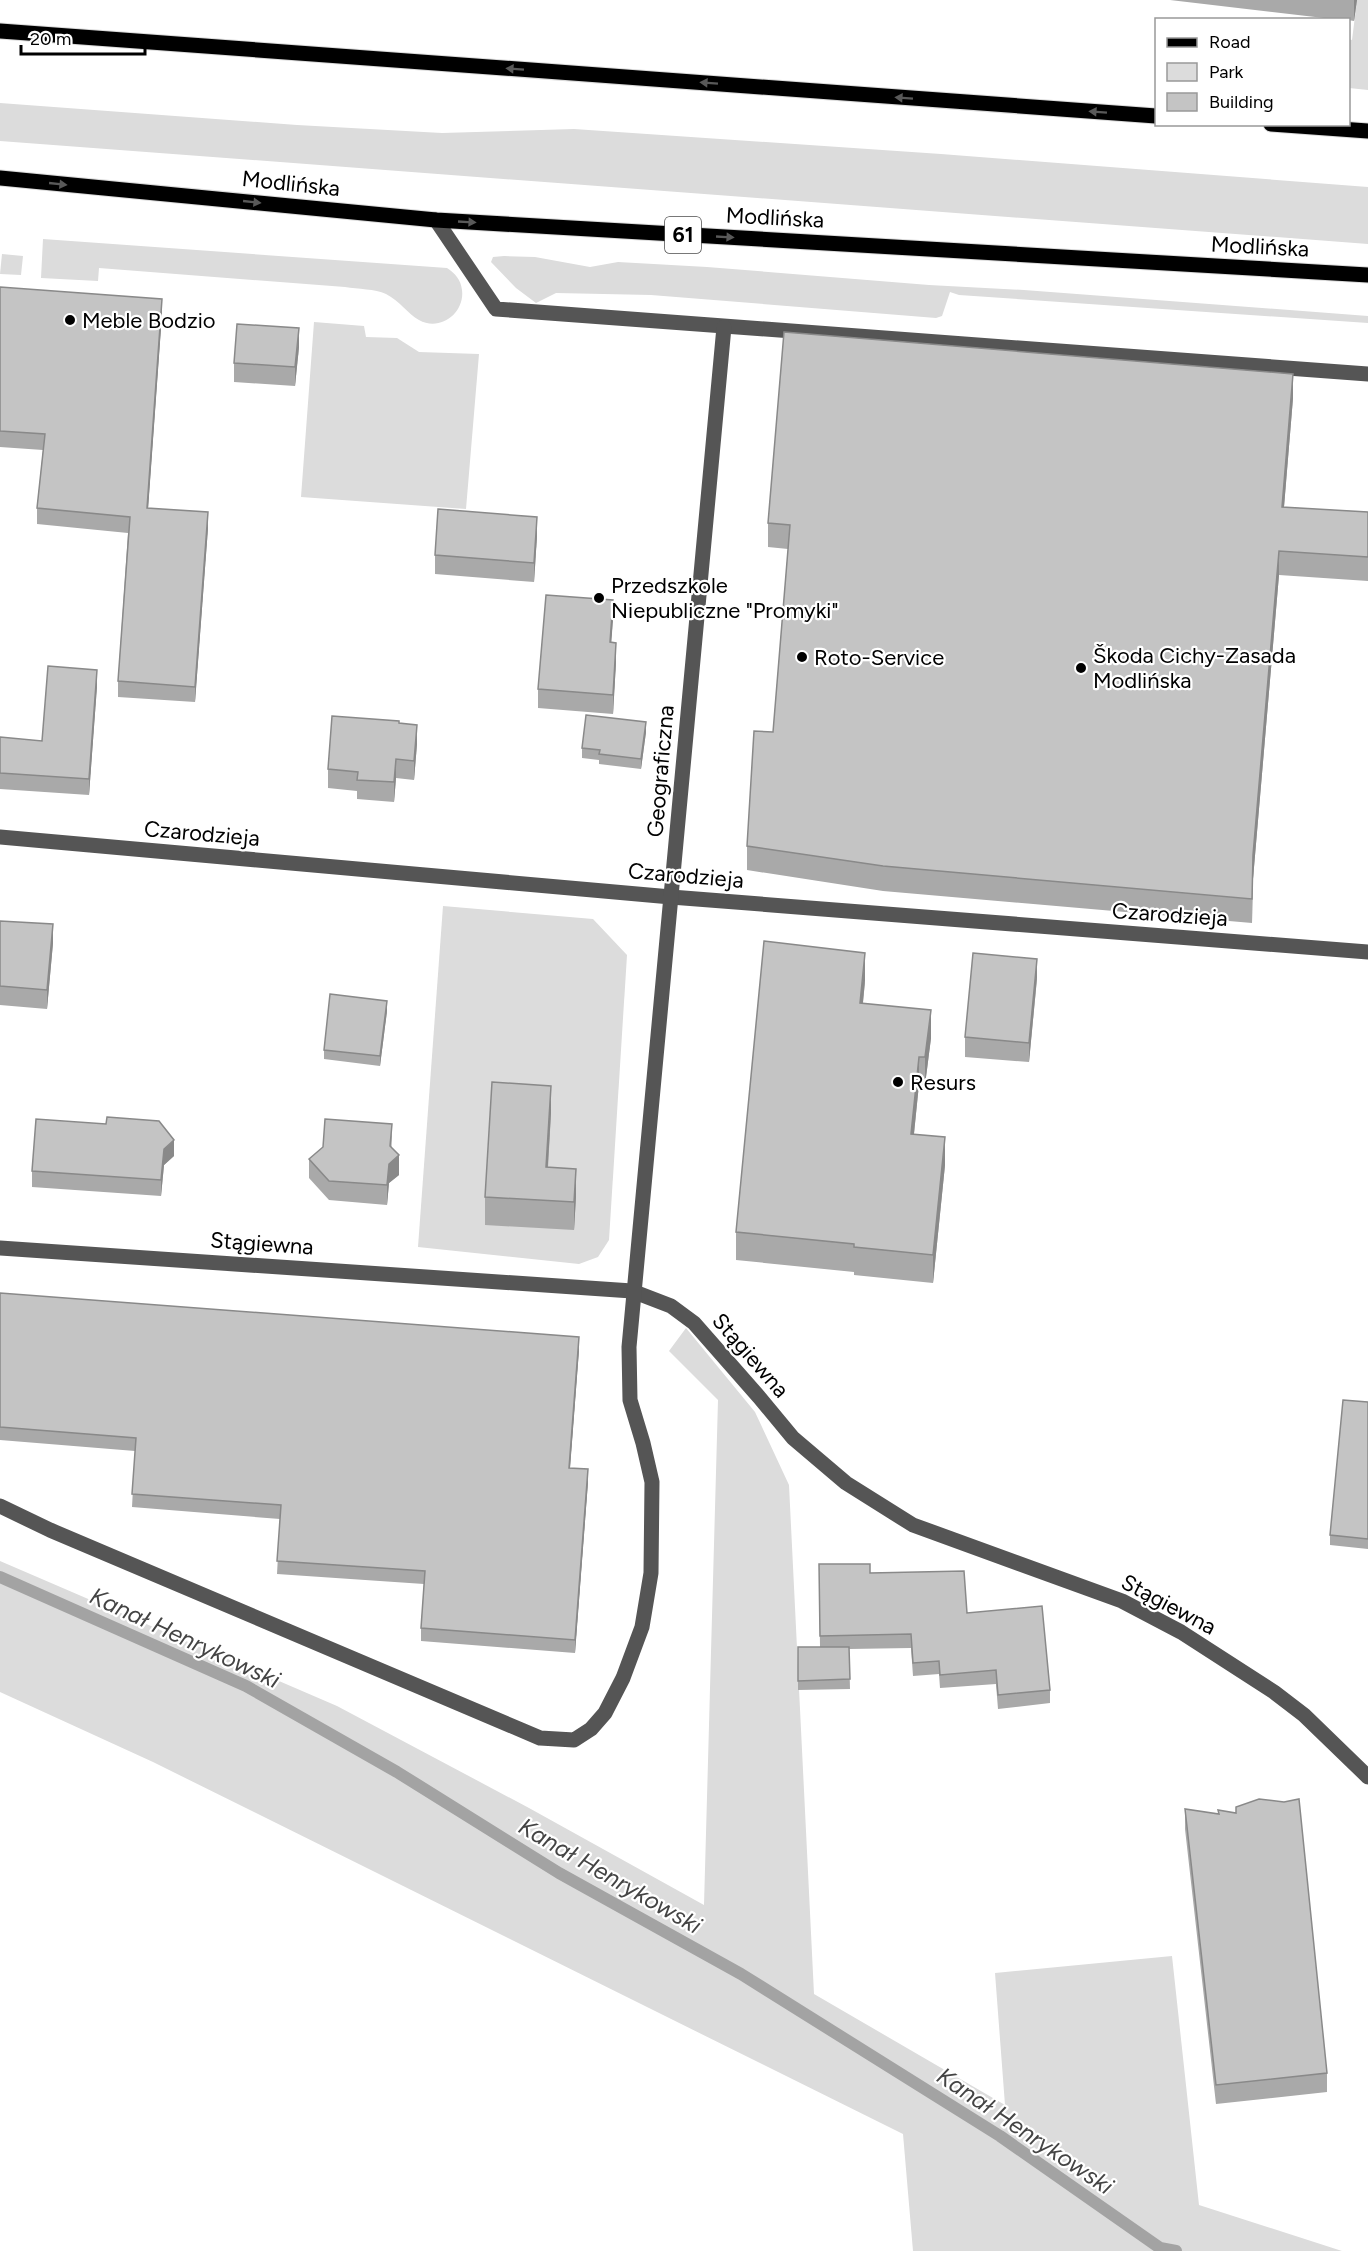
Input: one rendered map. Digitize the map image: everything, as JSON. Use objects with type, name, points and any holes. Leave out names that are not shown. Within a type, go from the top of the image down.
[{"type":"main road","points":[[0,31],[1155,116]]},
{"type":"main road","points":[[1299,126],[1368,131]]},
{"type":"main road","name":"Modlińska","points":[[0,178],[436,220],[1368,275]]},
{"type":"street","points":[[436,220],[496,309],[1368,374]]},
{"type":"street","name":"Geograficzna","points":[[0,1506],[50,1530],[540,1738],[574,1740],[591,1729],[605,1713],[623,1678],[642,1627],[651,1573],[652,1482],[630,1400],[628,1347],[724,327]]},
{"type":"street","name":"Czarodzieja","points":[[0,837],[671,897],[1368,952]]},
{"type":"street","name":"Stągiewna","points":[[0,1248],[632,1291],[671,1306],[694,1323],[793,1438],[846,1483],[913,1525],[1122,1601],[1181,1632],[1274,1692],[1304,1716],[1368,1777]]},
{"type":"green space","points":[[1357,0],[1368,0],[1368,90],[1350,88],[1350,39],[1352,40]]},
{"type":"green space","points":[[0,103],[297,125],[442,133],[574,129],[941,154],[1368,187],[1368,244],[0,141]]},
{"type":"green space","points":[[43,239],[447,268],[459,280],[462,298],[460,306],[450,318],[435,324],[419,320],[386,294],[366,289],[99,268],[98,281],[41,278]]},
{"type":"green space","points":[[2,254],[23,256],[21,275],[0,274]]},
{"type":"green space","points":[[493,257],[535,257],[590,267],[618,262],[707,267],[1368,316],[1368,323],[959,295],[950,292],[942,316],[936,318],[651,295],[556,293],[536,303],[516,288],[491,262]]},
{"type":"green space","points":[[314,322],[364,326],[366,337],[397,338],[419,352],[479,354],[466,509],[301,497]]},
{"type":"green space","points":[[443,906],[593,919],[627,955],[609,1240],[598,1257],[579,1264],[418,1247]]},
{"type":"green space","points":[[686,1328],[755,1412],[789,1485],[814,1994],[1005,2105],[995,1973],[1172,1956],[1199,2205],[1342,2251],[913,2251],[903,2134],[153,1762],[0,1692],[0,1561],[337,1706],[529,1808],[704,1905],[718,1400],[669,1351]]},
{"type":"building","points":[[0,287],[162,299],[147,508],[208,512],[195,687],[118,681],[130,517],[37,508],[45,434],[0,431]]},
{"type":"building","points":[[237,324],[299,328],[295,367],[234,363]]},
{"type":"building","name":"Škoda Cichy-Zasada Modlińska","points":[[784,332],[1293,374],[1282,507],[1368,512],[1368,557],[1279,551],[1253,855],[1252,899],[883,866],[747,846],[754,731],[773,732],[790,525],[768,523]]},
{"type":"building","points":[[438,509],[537,517],[534,563],[435,555]]},
{"type":"building","points":[[546,595],[613,600],[610,642],[616,643],[613,695],[538,689]]},
{"type":"building","points":[[48,666],[97,670],[89,779],[0,773],[0,737],[42,741]]},
{"type":"building","points":[[586,715],[646,722],[641,759],[599,754],[600,750],[582,748]]},
{"type":"building","points":[[332,716],[399,721],[399,723],[417,725],[414,761],[396,759],[394,782],[357,780],[358,772],[328,769]]},
{"type":"building","points":[[0,921],[53,924],[47,990],[0,986]]},
{"type":"building","points":[[764,941],[865,953],[860,1003],[931,1010],[925,1057],[919,1057],[911,1134],[945,1137],[933,1255],[736,1232]]},
{"type":"building","points":[[973,953],[1037,959],[1029,1043],[965,1037]]},
{"type":"building","points":[[330,994],[387,1001],[380,1056],[324,1050]]},
{"type":"building","points":[[492,1082],[551,1086],[546,1167],[576,1169],[574,1202],[485,1197]]},
{"type":"building","points":[[107,1117],[159,1121],[174,1140],[164,1149],[161,1180],[32,1171],[36,1119],[106,1124]]},
{"type":"building","points":[[325,1119],[392,1124],[390,1146],[399,1155],[389,1164],[387,1185],[329,1181],[309,1159],[323,1147]]},
{"type":"building","points":[[0,1293],[579,1337],[569,1468],[588,1469],[575,1640],[421,1628],[425,1571],[277,1561],[281,1505],[132,1494],[136,1438],[0,1427]]},
{"type":"building","points":[[1343,1400],[1368,1402],[1368,1539],[1330,1535]]},
{"type":"building","points":[[819,1564],[870,1564],[870,1573],[964,1571],[967,1613],[1042,1606],[1050,1690],[998,1695],[996,1670],[940,1675],[939,1661],[913,1663],[911,1634],[820,1636]]},
{"type":"building","points":[[798,1647],[849,1647],[850,1679],[798,1681]]},
{"type":"building","points":[[1259,1799],[1284,1802],[1299,1799],[1327,2073],[1216,2085],[1185,1809],[1219,1814],[1218,1810],[1236,1813],[1236,1807]]},
{"type":"waterway","name":"Kanał Henrykowski","points":[[0,1577],[246,1686],[397,1772],[559,1873],[741,1974],[1000,2136],[1160,2248],[1176,2251]]},
{"type":"place","name":"Meble Bodzio","points":[[70,320]]},
{"type":"place","name":"Przedszkole Niepubliczne \"Promyki\"","points":[[599,598]]},
{"type":"place","name":"Roto-Service","points":[[802,657]]},
{"type":"place","name":"Škoda Cichy-Zasada Modlińska","points":[[1081,668]]},
{"type":"place","name":"Resurs","points":[[898,1082]]}]
